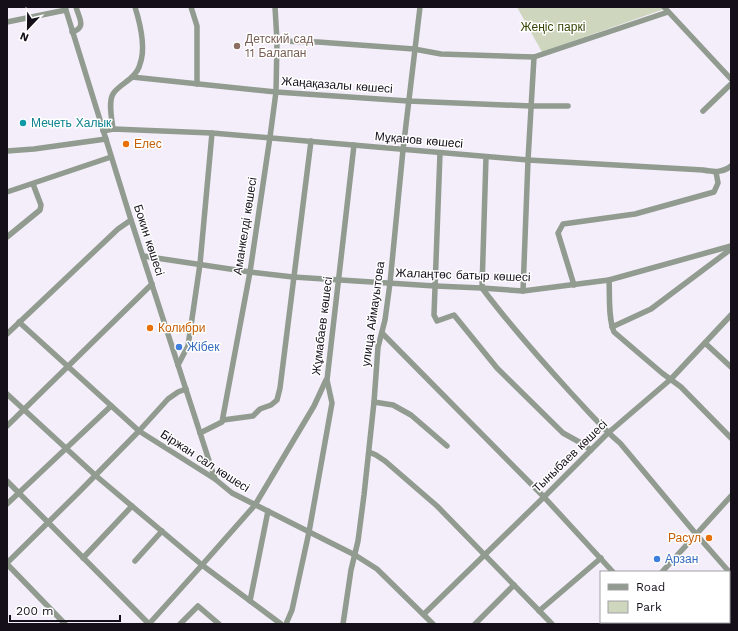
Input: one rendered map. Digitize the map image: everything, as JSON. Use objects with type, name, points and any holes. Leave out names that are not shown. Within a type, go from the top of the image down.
[{"type":"street","points":[[72,32],[78,30],[81,24],[76,7]]},
{"type":"street","points":[[113,129],[111,114],[112,95],[132,78],[141,63],[142,46],[140,23],[135,7]]},
{"type":"street","points":[[191,7],[197,26],[196,84]]},
{"type":"street","name":"Аманкелді көшесі","points":[[222,420],[250,272],[276,92],[277,41],[275,7]]},
{"type":"street","name":"улица Аймауытова","points":[[343,624],[351,570],[358,542],[364,495],[378,347],[385,320],[390,283],[408,101],[420,7]]},
{"type":"street","points":[[7,22],[65,8]]},
{"type":"street","name":"Бокин көшесі","points":[[65,8],[131,220],[215,479]]},
{"type":"street","points":[[277,41],[318,42],[414,49],[441,54],[534,57],[666,9],[731,79]]},
{"type":"street","points":[[523,291],[534,57]]},
{"type":"street","name":"Жаңақазалы көшесі","points":[[132,78],[276,92],[408,101],[568,106]]},
{"type":"street","points":[[703,111],[731,84]]},
{"type":"street","name":"Мұқанов көшесі","points":[[103,131],[113,129],[212,132],[486,157],[716,172],[722,172],[731,166]]},
{"type":"street","points":[[178,365],[188,346],[200,264],[212,132]]},
{"type":"street","points":[[7,151],[106,139]]},
{"type":"street","points":[[200,433],[222,422],[222,420],[253,416],[260,409],[271,405],[277,400],[280,388],[311,141]]},
{"type":"street","name":"Жұмабаев көшесі","points":[[286,624],[292,610],[309,532],[332,403],[326,380],[354,145]]},
{"type":"street","points":[[440,153],[434,315],[437,321],[454,315],[497,368],[563,433],[581,442],[591,450]]},
{"type":"street","points":[[7,192],[111,157]]},
{"type":"street","points":[[486,157],[482,288],[494,305],[554,374],[608,433],[620,443],[728,571]]},
{"type":"street","points":[[574,284],[558,233],[563,224],[635,214],[714,192],[718,183],[716,172]]},
{"type":"street","points":[[7,237],[40,210],[41,205],[33,184]]},
{"type":"street","points":[[7,334],[118,229],[131,220]]},
{"type":"street","name":"Жалаңтөс батыр көшесі","points":[[143,256],[294,277],[523,291],[609,280],[731,246]]},
{"type":"street","points":[[612,328],[651,309],[731,249]]},
{"type":"street","points":[[609,280],[610,308],[612,328],[614,332],[662,373],[681,386],[731,438]]},
{"type":"street","points":[[7,426],[152,284]]},
{"type":"street","name":"Тыныбаев көшесі","points":[[424,614],[608,433],[671,379],[731,315]]},
{"type":"street","name":"Біржан сал көшесі","points":[[19,322],[139,431],[215,479],[232,493],[355,555],[377,569],[433,624]]},
{"type":"street","points":[[382,333],[544,497],[612,571]]},
{"type":"street","points":[[705,343],[731,368]]},
{"type":"street","points":[[7,481],[149,624],[255,504],[314,406],[326,380]]},
{"type":"street","points":[[65,624],[7,563],[168,400],[178,392],[186,389]]},
{"type":"street","points":[[7,394],[95,475],[202,565],[281,624]]},
{"type":"street","points":[[374,402],[394,405],[411,415],[447,446]]},
{"type":"street","points":[[7,504],[111,406]]},
{"type":"street","points":[[369,452],[385,461],[437,506],[552,624]]},
{"type":"street","points":[[663,571],[731,496]]},
{"type":"street","points":[[83,558],[132,506]]},
{"type":"street","points":[[250,601],[268,511]]},
{"type":"street","points":[[135,561],[162,531]]},
{"type":"street","points":[[539,611],[601,558]]},
{"type":"street","points":[[475,624],[514,585]]},
{"type":"street","points":[[180,624],[198,606],[219,624]]},
{"type":"green space","name":"Жеңіс паркі","points":[[517,7],[670,7],[542,52]]},
{"type":"place","name":"Детский сад 11 Балапан","points":[[237,46]]},
{"type":"place","name":"Мечеть Халык","points":[[23,123]]},
{"type":"place","name":"Елес","points":[[126,144]]},
{"type":"place","name":"Колибри","points":[[150,328]]},
{"type":"place","name":"Жібек","points":[[179,347]]},
{"type":"place","name":"Расул","points":[[709,538]]},
{"type":"place","name":"Арзан","points":[[657,559]]}]
